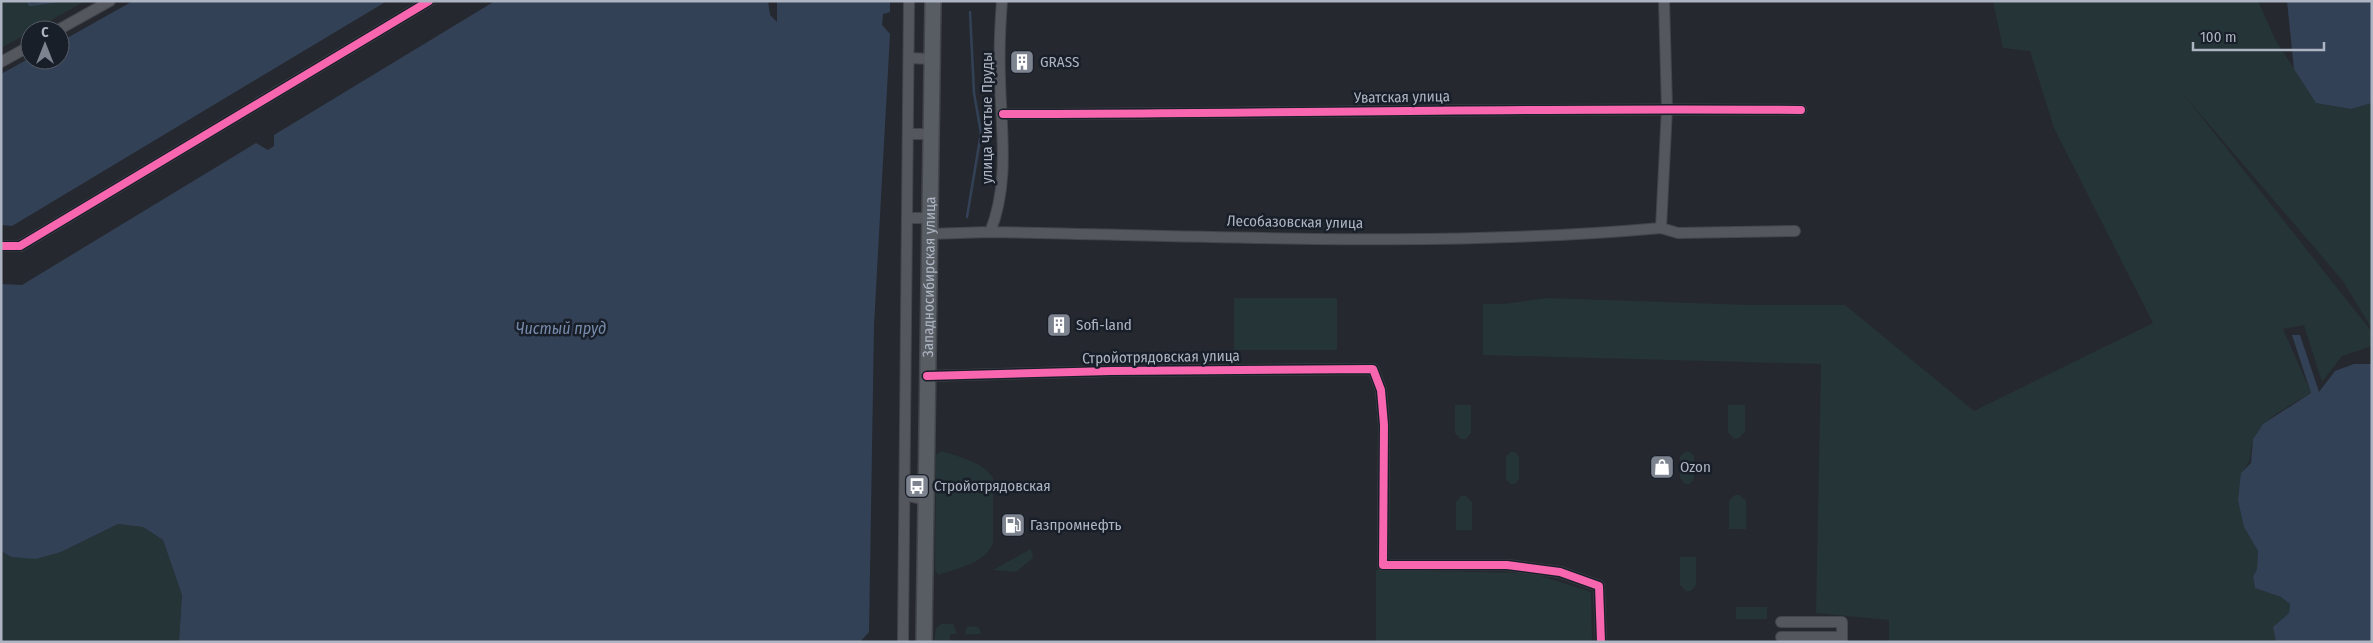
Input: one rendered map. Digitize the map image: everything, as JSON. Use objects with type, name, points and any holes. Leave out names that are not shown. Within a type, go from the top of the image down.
[{"type":"main road","name":"Западносибирская улица","points":[[924,642],[933,1]]},
{"type":"street","points":[[70,23],[110,1]]},
{"type":"street","points":[[1,246],[20,246],[428,1]]},
{"type":"street","points":[[903,642],[910,1]]},
{"type":"street","name":"улица Чистые Пруды","points":[[990,232],[1000,201],[1002,1]]},
{"type":"street","points":[[1661,228],[1667,108],[1664,1]]},
{"type":"street","points":[[1,62],[20,52]]},
{"type":"street","points":[[909,58],[932,59]]},
{"type":"street","name":"Уватская улица","points":[[1002,114],[1234,114],[1667,108],[1801,110]]},
{"type":"street","points":[[908,134],[931,134]]},
{"type":"street","points":[[907,218],[929,218]]},
{"type":"street","name":"Лесобазовская улица","points":[[929,234],[990,232],[1377,239],[1481,238],[1661,228],[1678,233],[1795,231]]},
{"type":"street","name":"Стройотрядовская улица","points":[[927,376],[1111,370],[1373,369],[1381,390],[1384,425],[1383,565],[1507,565],[1560,572],[1599,586],[1601,642]]},
{"type":"street","points":[[905,495],[925,500]]},
{"type":"street","points":[[1781,622],[1842,622],[1842,639],[1781,637]]},
{"type":"shaded area","points":[[1,1],[85,1],[52,20],[20,20],[20,38],[1,48]]},
{"type":"shaded area","points":[[1993,1],[2258,1],[2276,41],[2316,102],[2351,109],[2372,103],[2372,329],[2343,281],[2184,95],[2372,332],[2372,346],[2342,356],[2322,382],[2304,325],[2283,329],[2311,393],[2279,412],[2264,424],[2254,438],[2250,459],[2246,468],[2241,473],[2244,527],[2258,551],[2257,569],[2253,577],[2255,588],[2281,597],[2290,604],[2289,613],[2273,627],[2276,642],[1889,642],[1889,620],[1816,613],[1821,364],[1483,355],[1483,304],[1504,304],[1547,298],[1750,305],[1845,305],[1974,411],[2153,323],[2054,128],[2030,51],[2003,48]]},
{"type":"shaded area","points":[[1234,298],[1337,298],[1337,350],[1234,350]]},
{"type":"shaded area","points":[[1455,405],[1471,405],[1471,433],[1466,439],[1461,439],[1455,433]]},
{"type":"shaded area","points":[[1728,405],[1745,405],[1745,432],[1739,438],[1734,439],[1728,432]]},
{"type":"shaded area","points":[[941,451],[983,467],[993,478],[993,543],[984,556],[977,561],[938,575],[935,570],[936,455]]},
{"type":"shaded area","points":[[1510,452],[1515,452],[1519,457],[1519,479],[1515,484],[1510,484],[1506,479],[1506,457]]},
{"type":"shaded area","points":[[1685,452],[1690,452],[1694,456],[1694,478],[1690,484],[1685,484],[1680,478],[1680,456]]},
{"type":"shaded area","points":[[1735,495],[1740,495],[1746,501],[1746,529],[1729,529],[1729,501]]},
{"type":"shaded area","points":[[1461,496],[1466,496],[1472,502],[1472,530],[1456,530],[1456,502]]},
{"type":"shaded area","points":[[118,524],[143,527],[163,540],[182,595],[179,642],[1,642],[1,551],[11,557],[61,552]]},
{"type":"shaded area","points":[[1031,549],[1033,558],[1016,572],[993,570]]},
{"type":"shaded area","points":[[1680,557],[1696,557],[1696,585],[1691,591],[1686,591],[1680,585]]},
{"type":"shaded area","points":[[1376,570],[1532,573],[1591,592],[1592,642],[1376,642]]},
{"type":"shaded area","points":[[1736,607],[1767,607],[1767,619],[1736,619]]},
{"type":"shaded area","points":[[941,624],[953,624],[957,634],[950,634],[950,642],[934,642],[936,628]]},
{"type":"shaded area","points":[[975,626],[979,628],[981,634],[965,634],[967,627]]},
{"type":"water","points":[[133,1],[387,1],[12,226],[1,225],[1,74],[20,64],[20,70],[70,70],[70,36]]},
{"type":"water","name":"Чистый пруд","points":[[495,1],[768,1],[770,15],[777,22],[777,1],[890,1],[890,12],[883,14],[882,25],[890,34],[874,325],[869,632],[860,642],[179,642],[182,595],[163,540],[143,527],[118,524],[61,552],[36,559],[11,557],[1,551],[1,284],[22,285],[256,143],[268,150],[274,146],[274,135]]},
{"type":"water","points":[[2287,1],[2372,1],[2372,103],[2351,109],[2316,103],[2294,69]]},
{"type":"water","points":[[2292,335],[2300,335],[2319,392],[2335,371],[2354,364],[2372,364],[2372,642],[2276,642],[2273,627],[2289,613],[2290,604],[2281,597],[2255,588],[2253,577],[2257,569],[2258,551],[2244,527],[2238,500],[2241,473],[2251,463],[2253,439],[2263,424],[2311,393]]},
{"type":"waterway","points":[[28,1],[30,5],[57,1]]},
{"type":"waterway","points":[[967,217],[981,133],[974,93],[970,12]]},
{"type":"cycle path","points":[[1,246],[20,246],[429,1]]},
{"type":"cycle path","points":[[1003,114],[1601,109],[1801,110]]},
{"type":"cycle path","points":[[927,376],[1111,371],[1373,369],[1381,390],[1384,425],[1383,565],[1507,565],[1560,572],[1599,586],[1601,642]]},
{"type":"place","name":"GRASS","points":[[1022,62]]},
{"type":"place","name":"Sofi-land","points":[[1059,325]]},
{"type":"place","name":"Ozon","points":[[1662,467]]},
{"type":"place","name":"Стройотрядовская","points":[[917,486]]},
{"type":"place","name":"Газпромнефть","points":[[1013,525]]}]
